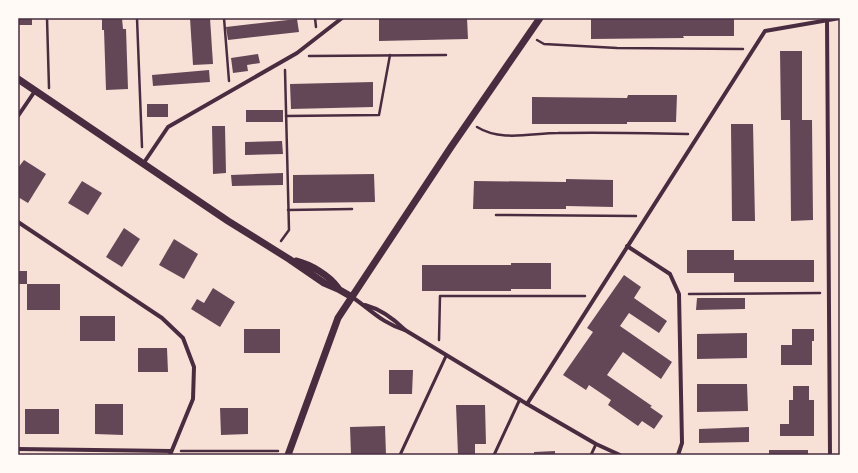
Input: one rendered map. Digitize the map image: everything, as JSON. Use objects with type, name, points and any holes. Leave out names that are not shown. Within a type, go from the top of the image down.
[{"type":"street","points":[[143,164],[168,127],[297,52],[342,18]]},
{"type":"street","points":[[288,455],[338,318],[468,121],[540,18]]},
{"type":"street","points":[[527,404],[765,31],[840,18]]},
{"type":"street","points":[[827,20],[830,455]]},
{"type":"street","points":[[18,79],[143,164],[289,259],[306,264],[334,282],[338,289],[393,326],[405,330],[527,404],[596,444],[620,455]]},
{"type":"street","points":[[18,116],[35,91]]},
{"type":"street","points":[[18,222],[162,318],[183,338],[194,367],[193,399],[170,453],[18,449]]},
{"type":"street","points":[[627,246],[670,274],[679,294],[682,443],[678,455]]},
{"type":"lane","points":[[400,455],[446,356]]},
{"type":"lane","points":[[494,455],[520,399]]},
{"type":"lane","points":[[591,455],[596,444]]},
{"type":"path","points":[[47,18],[50,100]]},
{"type":"path","points":[[137,18],[143,164]]},
{"type":"path","points":[[224,18],[230,92]]},
{"type":"path","points":[[528,35],[544,44],[616,48],[754,49]]},
{"type":"path","points":[[297,52],[309,56],[446,54]]},
{"type":"path","points":[[286,116],[378,115],[390,56]]},
{"type":"path","points":[[275,250],[289,230],[285,59]]},
{"type":"path","points":[[468,121],[486,132],[514,136],[557,133],[700,134]]},
{"type":"path","points":[[288,210],[352,209]]},
{"type":"path","points":[[496,215],[646,216]]},
{"type":"path","points":[[679,294],[828,292]]},
{"type":"path","points":[[438,351],[440,296],[596,296]]},
{"type":"path","points":[[170,453],[277,451]]},
{"type":"building","points":[[18,18],[32,18],[32,25],[18,25]]},
{"type":"building","points":[[102,18],[122,18],[123,29],[126,29],[128,89],[106,90],[104,30],[102,30]]},
{"type":"building","points":[[190,18],[210,18],[213,64],[193,65]]},
{"type":"building","points":[[379,18],[467,18],[468,39],[379,41]]},
{"type":"building","points":[[591,18],[734,18],[734,36],[591,39]]},
{"type":"building","points":[[297,19],[299,32],[228,40],[226,27]]},
{"type":"building","points":[[780,51],[802,51],[802,120],[812,120],[813,220],[791,221],[790,120],[781,120]]},
{"type":"building","points":[[258,54],[260,63],[247,65],[248,71],[233,73],[231,58]]},
{"type":"building","points":[[209,70],[210,82],[153,86],[152,75]]},
{"type":"building","points":[[373,82],[373,107],[291,109],[290,84]]},
{"type":"building","points":[[628,95],[677,95],[676,122],[627,122],[627,124],[532,124],[532,97],[627,98]]},
{"type":"building","points":[[147,104],[168,104],[168,117],[147,117]]},
{"type":"building","points":[[246,110],[283,110],[283,122],[246,122]]},
{"type":"building","points":[[731,124],[753,124],[755,221],[732,221]]},
{"type":"building","points":[[212,126],[225,126],[226,173],[213,174]]},
{"type":"building","points":[[282,141],[283,154],[245,155],[245,142]]},
{"type":"building","points":[[24,160],[46,174],[28,203],[18,197],[18,168]]},
{"type":"building","points":[[283,173],[283,185],[232,186],[231,175]]},
{"type":"building","points":[[374,174],[375,202],[293,203],[293,175]]},
{"type":"building","points":[[566,179],[613,180],[613,207],[566,206],[566,209],[473,209],[474,181],[566,182]]},
{"type":"building","points":[[82,181],[102,193],[88,215],[68,203]]},
{"type":"building","points":[[124,228],[140,239],[122,267],[106,257]]},
{"type":"building","points":[[174,239],[198,254],[184,279],[159,265]]},
{"type":"building","points":[[687,250],[734,250],[734,260],[814,260],[814,282],[734,282],[734,273],[687,273]]},
{"type":"building","points":[[511,263],[551,263],[551,289],[511,289],[511,291],[422,291],[422,265],[511,265]]},
{"type":"building","points":[[18,271],[27,271],[27,284],[18,284]]},
{"type":"building","points":[[624,275],[641,287],[634,298],[667,321],[659,333],[629,313],[620,326],[672,362],[661,379],[623,352],[607,375],[652,406],[650,407],[663,416],[654,429],[642,421],[638,426],[608,405],[611,400],[589,385],[586,390],[563,375],[593,332],[587,328]]},
{"type":"building","points":[[27,284],[60,284],[60,310],[27,310]]},
{"type":"building","points":[[213,288],[235,302],[220,327],[191,309],[197,299],[204,303]]},
{"type":"building","points":[[697,298],[745,298],[745,309],[696,310]]},
{"type":"building","points":[[80,316],[115,316],[115,341],[80,341]]},
{"type":"building","points":[[244,329],[280,329],[280,353],[244,353]]},
{"type":"building","points":[[792,329],[814,329],[814,341],[812,341],[812,365],[781,365],[781,345],[792,345]]},
{"type":"building","points":[[747,333],[747,358],[697,359],[697,334]]},
{"type":"building","points":[[138,348],[167,348],[168,372],[138,372]]},
{"type":"building","points":[[389,370],[413,370],[412,394],[389,394]]},
{"type":"building","points":[[697,384],[747,384],[748,411],[697,412]]},
{"type":"building","points":[[793,386],[809,386],[809,400],[814,400],[814,436],[780,436],[780,424],[789,424],[789,400],[793,400]]},
{"type":"building","points":[[95,404],[123,404],[123,435],[95,434]]},
{"type":"building","points":[[456,405],[485,405],[486,444],[475,444],[475,455],[458,455]]},
{"type":"building","points":[[220,408],[248,408],[248,434],[221,435]]},
{"type":"building","points":[[25,409],[59,409],[59,434],[25,434]]},
{"type":"building","points":[[385,426],[386,455],[351,455],[350,427]]},
{"type":"building","points":[[749,427],[749,442],[699,443],[699,429]]},
{"type":"building","points":[[769,450],[808,450],[808,455],[769,455]]},
{"type":"building","points":[[555,451],[555,455],[534,455],[534,452]]}]
